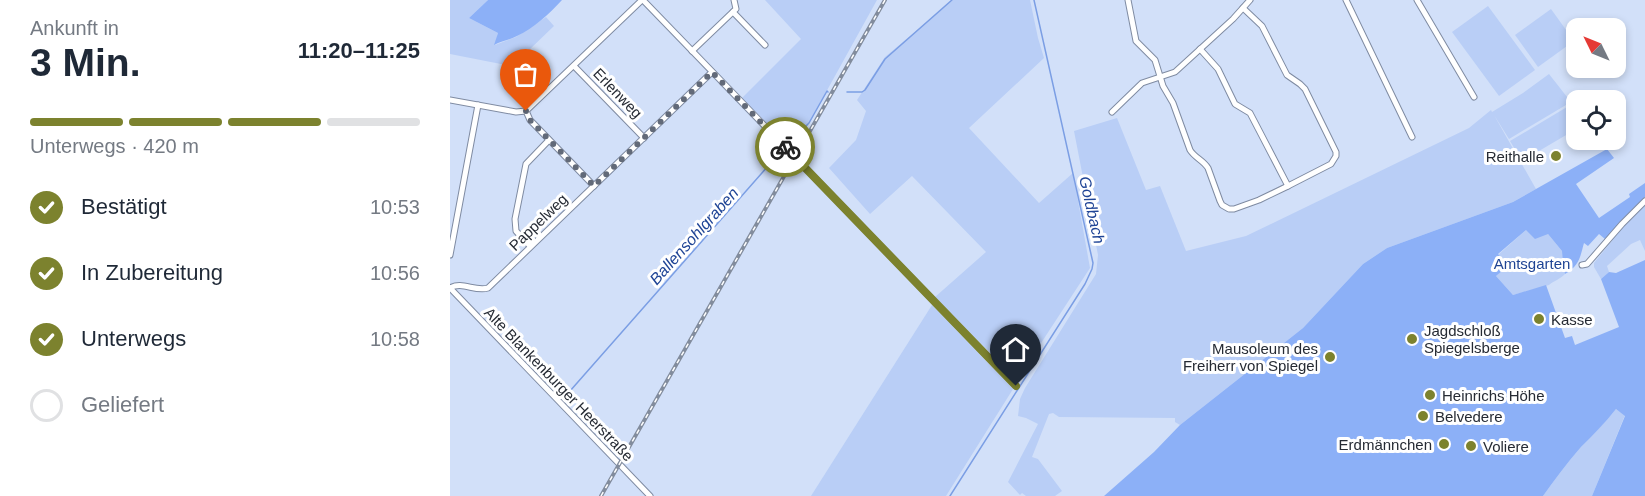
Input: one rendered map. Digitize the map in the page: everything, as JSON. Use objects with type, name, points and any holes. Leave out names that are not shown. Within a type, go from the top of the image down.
[{"type":"street","points":[[450,100],[516,112],[526,111],[643,0],[1016,386]]},
{"type":"street","points":[[692,51],[733,12],[736,6],[734,0]]},
{"type":"street","points":[[1128,0],[1136,41],[1155,60],[1163,86],[1173,103],[1192,154],[1208,168],[1220,201],[1225,207],[1234,209],[1259,200],[1331,164],[1336,156],[1305,89],[1287,75],[1262,26],[1243,8]]},
{"type":"street","points":[[1112,112],[1142,83],[1175,72],[1250,0]]},
{"type":"street","points":[[1346,0],[1412,137]]},
{"type":"street","points":[[1417,0],[1474,97]]},
{"type":"street","points":[[733,12],[765,45]]},
{"type":"street","points":[[1200,49],[1218,69],[1235,104],[1250,112],[1288,186]]},
{"type":"street","name":"Erlenweg","points":[[574,66],[644,138]]},
{"type":"street","name":"Pappelweg","points":[[450,288],[456,285],[481,290],[488,288],[712,72]]},
{"type":"street","points":[[450,255],[478,105]]},
{"type":"street","points":[[526,111],[530,120],[594,186]]},
{"type":"street","points":[[530,246],[516,231],[515,219],[526,164],[549,140]]},
{"type":"street","points":[[1582,265],[1587,264],[1645,201]]},
{"type":"street","name":"Alte Blankenburger Heerstraße","points":[[450,288],[650,496]]},
{"type":"green space","points":[[450,0],[488,0],[469,18],[498,33],[495,45],[516,37],[546,17],[554,26],[529,50],[527,49],[514,62],[506,65],[450,54]]},
{"type":"green space","points":[[765,0],[877,0],[794,150],[742,98],[801,39]]},
{"type":"green space","points":[[953,0],[1030,0],[1044,58],[969,128],[1039,203],[1073,173],[1090,268],[1017,380],[935,297],[986,252],[912,176],[870,214],[829,168],[856,140],[866,111],[857,100],[885,57]]},
{"type":"green space","points":[[1488,6],[1535,70],[1499,96],[1452,32]]},
{"type":"green space","points":[[1551,9],[1566,30],[1566,47],[1538,67],[1515,35]]},
{"type":"green space","points":[[1549,74],[1566,96],[1566,105],[1509,139],[1494,115],[1536,189],[1513,202],[1387,248],[1363,264],[1303,328],[1180,425],[1175,422],[1175,418],[1059,417],[1053,413],[1049,414],[1032,457],[1038,459],[1062,491],[1055,496],[1026,496],[1022,493],[1020,495],[1008,482],[1038,424],[1018,416],[1020,399],[1096,274],[1098,255],[1074,131],[1117,118],[1146,190],[1160,186],[1186,251],[1246,236],[1469,128],[1491,110],[1492,112]]},
{"type":"green space","points":[[1566,108],[1566,135],[1522,161],[1510,141]]},
{"type":"green space","points":[[1645,205],[1645,251],[1640,240],[1631,244],[1607,266],[1609,272],[1601,279],[1594,263],[1624,226]]},
{"type":"green space","name":"Amtsgarten","points":[[1526,230],[1548,234],[1562,251],[1565,274],[1549,285],[1513,295],[1496,276],[1507,266],[1498,255]]},
{"type":"green space","points":[[932,305],[1013,389],[946,496],[811,496]]},
{"type":"green space","points":[[1616,409],[1625,415],[1592,496],[1543,496],[1576,453]]},
{"type":"shaded area","points":[[488,0],[562,0],[529,29],[494,45],[498,33],[469,18]]},
{"type":"shaded area","points":[[1605,150],[1614,158],[1576,184],[1599,218],[1630,197],[1629,194],[1645,183],[1645,197],[1605,239],[1599,234],[1588,246],[1584,243],[1577,264],[1570,271],[1565,274],[1562,251],[1548,234],[1535,239],[1526,230],[1498,254],[1508,266],[1496,276],[1513,295],[1546,285],[1565,338],[1572,336],[1575,345],[1619,327],[1601,279],[1609,272],[1616,273],[1645,260],[1645,496],[1592,496],[1625,416],[1616,409],[1576,453],[1543,496],[1104,496],[1154,452],[1180,425],[1303,328],[1363,264],[1387,248],[1513,202]]},
{"type":"waterway","name":"Ballensohlgraben","points":[[847,92],[865,90],[885,59],[952,0]]},
{"type":"waterway","name":"Goldbach","points":[[950,496],[1085,284],[1092,269],[1093,263],[1034,0]]},
{"type":"waterway","name":"Ballensohlgraben","points":[[787,145],[809,123],[828,92]]},
{"type":"waterway","name":"Ballensohlgraben","points":[[570,391],[784,148]]},
{"type":"railway","points":[[601,496],[885,0]]},
{"type":"way so far","points":[[526,111],[530,120],[594,186],[712,72],[785,147]]},
{"type":"place","name":"Reithalle","points":[[1556,156]]},
{"type":"place","name":"Kasse","points":[[1539,319]]},
{"type":"place","name":"Jagdschloß Spiegelsberge","points":[[1412,339]]},
{"type":"place","name":"Mausoleum des Freiherr von Spiegel","points":[[1330,357]]},
{"type":"place","name":"Heinrichs Höhe","points":[[1430,395]]},
{"type":"place","name":"Belvedere","points":[[1423,416]]},
{"type":"place","name":"Erdmännchen","points":[[1444,444]]},
{"type":"place","name":"Voliere","points":[[1471,446]]},
{"type":"route","points":[[785,147],[1016,386]]}]
